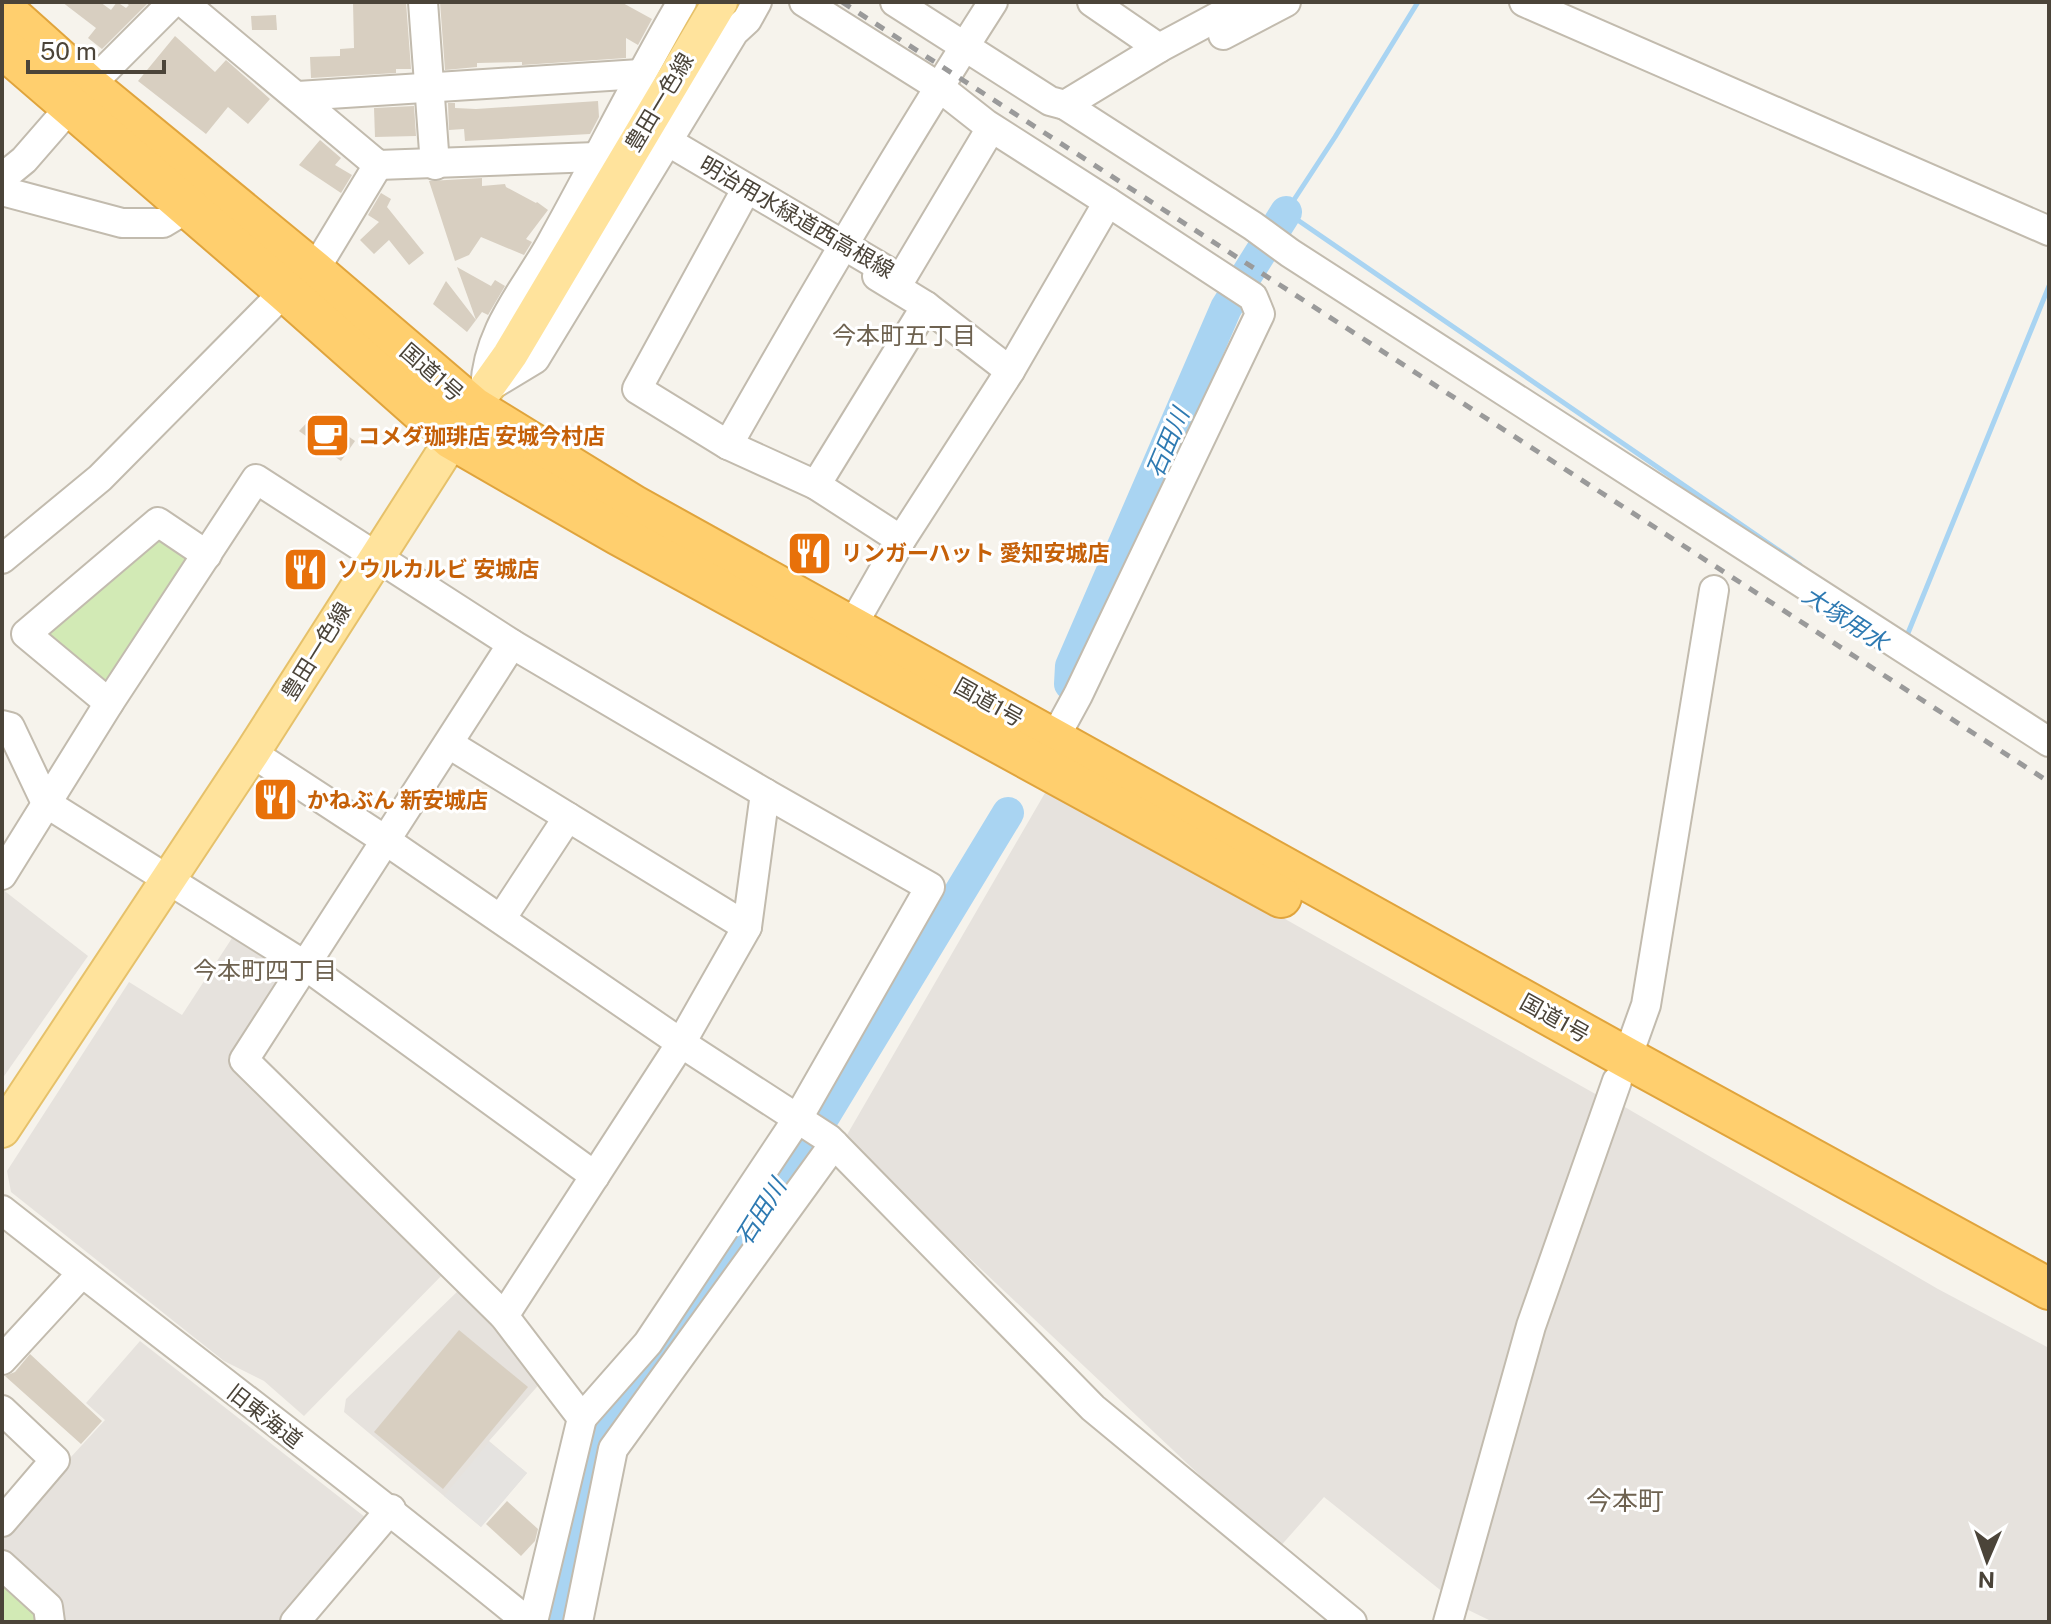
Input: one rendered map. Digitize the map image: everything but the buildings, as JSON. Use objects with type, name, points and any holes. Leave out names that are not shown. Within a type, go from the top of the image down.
[{"type":"highway","name":"国道1号","points":[[2,8],[80,96],[188,208],[300,281]]},
{"type":"highway","name":"国道1号","points":[[2,47],[80,96],[300,281],[470,411],[619,535],[1622,1070],[2049,1289]]},
{"type":"highway","name":"国道1号","points":[[470,411],[634,506],[1054,739],[2049,1318]]},
{"type":"main road","name":"豊田一色線","points":[[2,1130],[252,753],[470,411],[510,355],[720,2]]},
{"type":"street","points":[[2,178],[24,160],[80,96],[173,2]]},
{"type":"street","points":[[183,2],[374,154],[434,159]]},
{"type":"street","points":[[202,2],[378,165],[434,159],[599,152]]},
{"type":"street","points":[[423,2],[434,159]]},
{"type":"street","points":[[470,411],[535,359],[734,32],[747,20],[757,2]]},
{"type":"street","points":[[804,2],[939,87],[991,128],[1253,297],[1260,314],[1078,695],[1054,739]]},
{"type":"street","points":[[895,2],[1253,226],[1290,253],[2049,742]]},
{"type":"street","points":[[728,445],[840,248],[993,2]]},
{"type":"street","points":[[1092,2],[1150,53],[1159,69],[1286,2]]},
{"type":"street","points":[[1053,100],[1245,2]]},
{"type":"street","points":[[1524,2],[2049,231]]},
{"type":"street","points":[[470,411],[498,330],[550,246],[640,74],[672,5]]},
{"type":"street","points":[[303,96],[640,74]]},
{"type":"street","name":"明治用水緑道西高根線","points":[[665,145],[840,248],[901,279],[991,128]]},
{"type":"street","points":[[665,145],[742,197],[840,248],[926,306],[1010,371]]},
{"type":"street","points":[[2,559],[100,478],[300,281],[378,165]]},
{"type":"street","points":[[2,191],[122,223],[163,223],[188,208]]},
{"type":"street","points":[[742,197],[637,389],[728,445],[816,485],[901,540]]},
{"type":"street","points":[[852,626],[901,540],[1010,371],[1108,202]]},
{"type":"street","points":[[816,485],[926,306]]},
{"type":"street","points":[[2,875],[109,703],[256,479],[512,644],[930,887],[800,1120],[648,1343],[582,1418],[530,1622]]},
{"type":"street","points":[[109,703],[26,634],[158,522],[207,555]]},
{"type":"street","points":[[1448,1622],[1531,1326],[1646,1005],[1714,590]]},
{"type":"street","points":[[512,644],[244,1060],[504,1316],[582,1418]]},
{"type":"street","points":[[2,725],[10,727],[46,803],[306,966],[595,1176]]},
{"type":"street","points":[[449,744],[747,927]]},
{"type":"street","points":[[252,753],[831,1141],[1093,1408],[1352,1622]]},
{"type":"street","points":[[504,1316],[681,1043],[747,927],[765,793]]},
{"type":"street","points":[[501,919],[568,817]]},
{"type":"street","points":[[578,1622],[613,1449],[831,1141]]},
{"type":"street","name":"旧東海道","points":[[2,1210],[325,1462],[391,1509],[530,1622]]},
{"type":"street","points":[[2,1360],[82,1273]]},
{"type":"street","points":[[2,1410],[55,1460],[2,1522]]},
{"type":"street","points":[[295,1622],[391,1509]]},
{"type":"street","points":[[2,1565],[48,1607],[50,1622]]},
{"type":"shaded area","points":[[1049,786],[1599,1096],[1444,1593],[1324,1497],[1278,1549],[844,1140]]},
{"type":"shaded area","points":[[2,889],[88,956],[2,1079]]},
{"type":"shaded area","points":[[234,935],[289,968],[233,1057],[445,1272],[304,1416],[264,1381],[224,1361],[11,1192],[7,1171],[129,982],[182,1015]]},
{"type":"shaded area","points":[[1623,1106],[1938,1289],[2049,1348],[2049,1622],[1493,1622],[1456,1604],[1544,1318]]},
{"type":"shaded area","points":[[459,1290],[467,1290],[543,1380],[489,1441],[527,1473],[481,1527],[344,1412],[346,1399]]},
{"type":"shaded area","points":[[140,1341],[370,1521],[286,1622],[57,1622],[2,1557],[2,1532],[105,1420],[86,1403]]},
{"type":"shaded area","points":[[489,1442],[527,1473],[481,1527],[444,1496]]},
{"type":"green space","points":[[159,530],[196,556],[108,693],[37,633]]},
{"type":"green space","points":[[2,1578],[39,1613],[41,1622],[2,1622]]},
{"type":"waterway","points":[[1418,2],[1286,212],[1800,565]]},
{"type":"waterway","name":"石田川","points":[[1070,684],[1071,666],[1226,308],[1286,212]]},
{"type":"waterway","name":"大塚用水","points":[[1904,637],[2049,286]]},
{"type":"waterway","name":"石田川","points":[[554,1622],[598,1435],[616,1406],[739,1247],[826,1113],[1008,813]]},
{"type":"railway","points":[[842,2],[2049,782]]},
{"type":"place","name":"コメダ珈琲店 安城今村店","points":[[327,436]]},
{"type":"place","name":"リンガーハット 愛知安城店","points":[[810,553]]},
{"type":"place","name":"ソウルカルビ 安城店","points":[[306,569]]},
{"type":"place","name":"かねぶん 新安城店","points":[[276,800]]},
{"type":"district","name":"今本町五丁目","points":[[904,336]]},
{"type":"district","name":"今本町四丁目","points":[[265,971]]},
{"type":"district","name":"今本町","points":[[1625,1501]]}]
